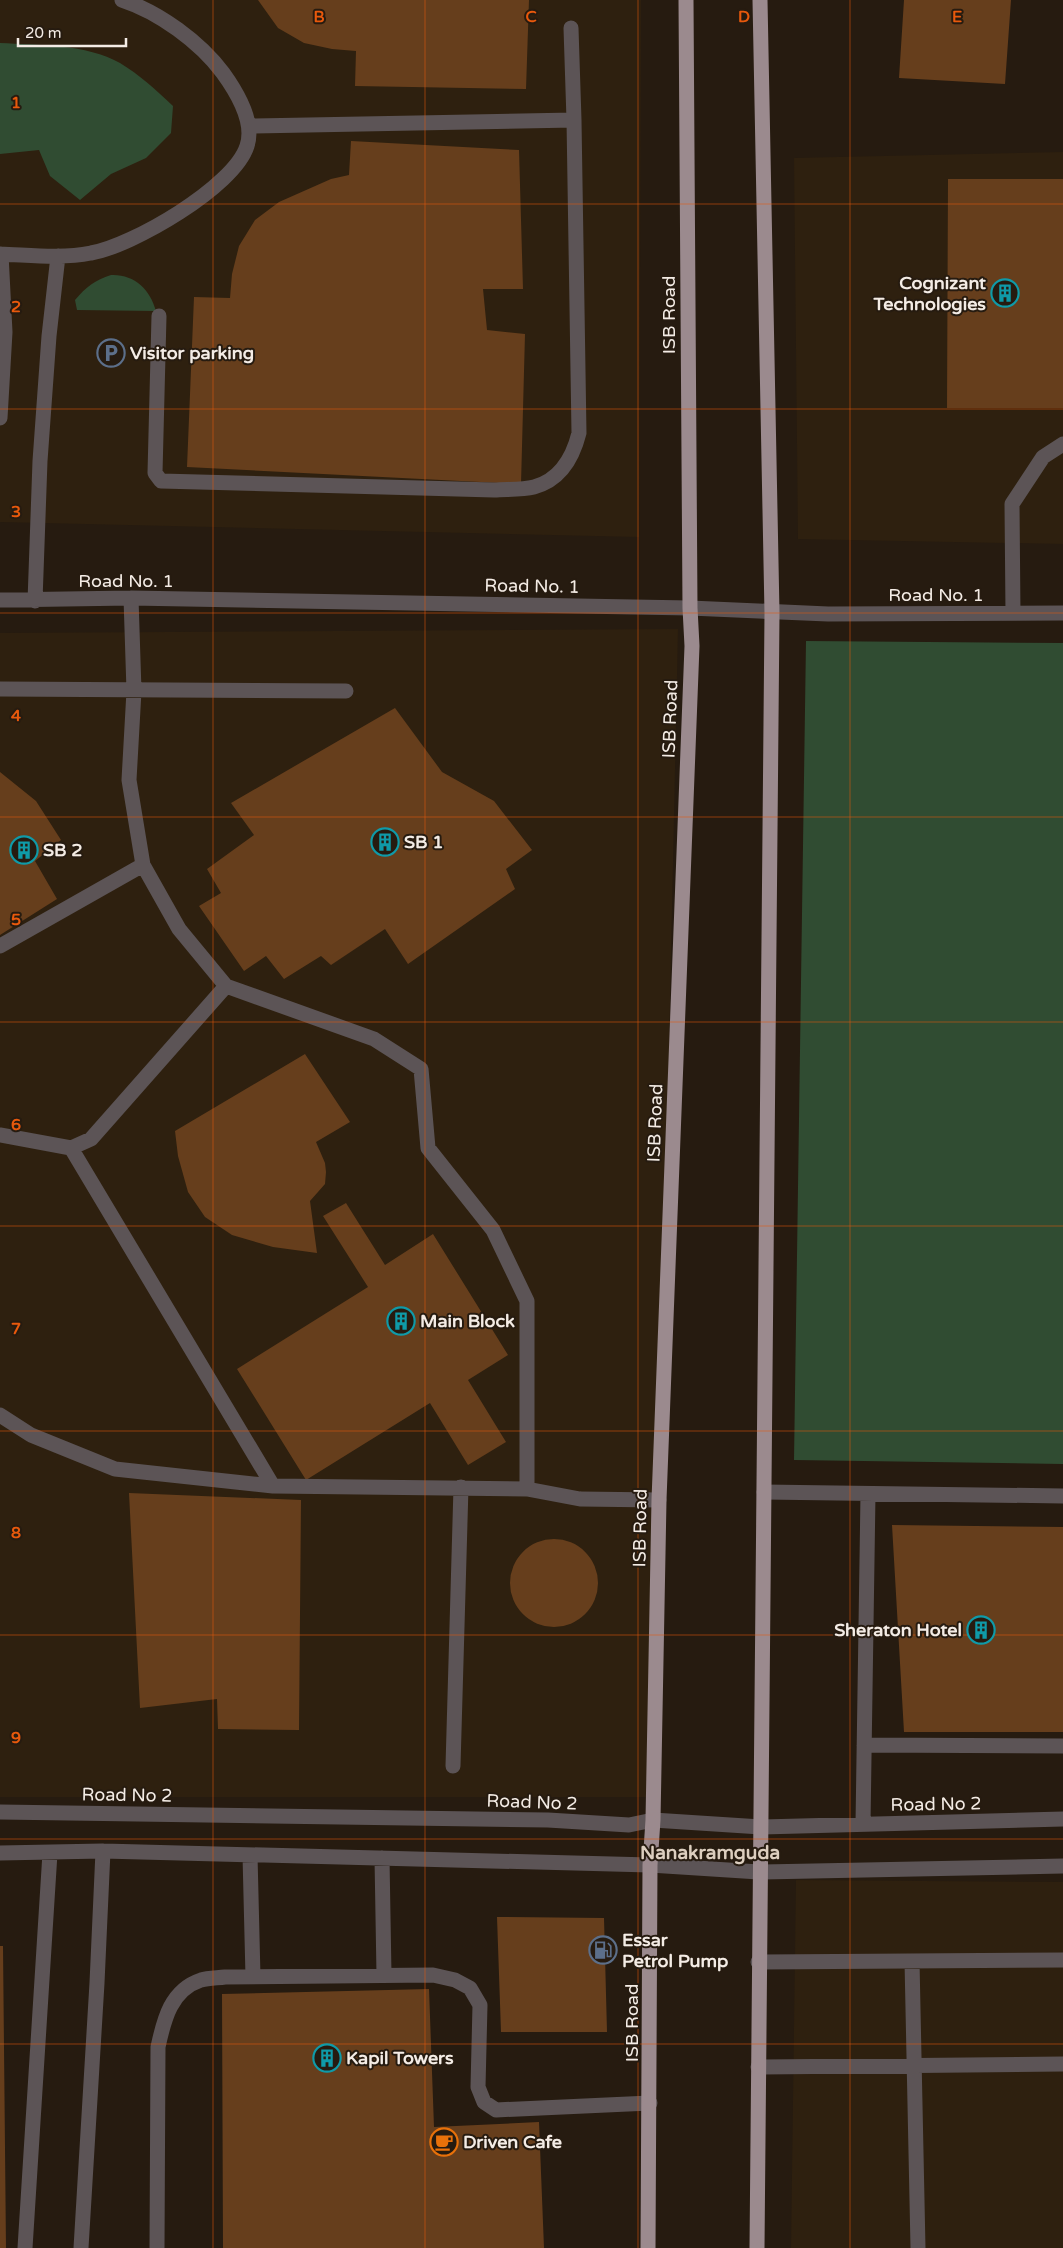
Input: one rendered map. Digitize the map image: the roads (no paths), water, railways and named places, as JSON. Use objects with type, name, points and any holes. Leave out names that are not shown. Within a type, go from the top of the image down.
[{"type":"main road","name":"ISB Road","points":[[648,2248],[650,1865],[654,1820],[659,1500],[692,646],[690,608],[686,0]]},
{"type":"main road","points":[[757,2248],[758,1962],[759,1872],[762,1827],[772,612],[760,0]]},
{"type":"street","points":[[0,418],[5,332],[1,254],[58,256],[92,253],[113,248],[151,229],[200,199],[234,166],[247,146],[249,126],[230,83],[207,54],[150,7],[122,0]]},
{"type":"street","points":[[159,316],[155,473],[161,481],[494,490],[534,487],[554,476],[570,461],[579,433],[571,28]]},
{"type":"street","points":[[249,126],[574,120]]},
{"type":"street","points":[[35,601],[48,336],[58,256]]},
{"type":"street","points":[[1012,613],[1012,504],[1043,457],[1063,444]]},
{"type":"street","points":[[1043,457],[1063,458]]},
{"type":"street","points":[[131,598],[134,691],[129,780],[143,865],[180,929],[226,986],[374,1039],[421,1069],[428,1148],[493,1230],[527,1301],[526,1489]]},
{"type":"street","name":"Road No. 1","points":[[0,600],[35,601],[131,598],[690,608],[772,612],[1063,613]]},
{"type":"street","points":[[0,689],[346,691]]},
{"type":"street","points":[[0,946],[143,865]]},
{"type":"street","points":[[0,1135],[70,1148],[91,1139],[226,986]]},
{"type":"street","points":[[70,1148],[273,1486]]},
{"type":"street","points":[[0,1414],[31,1435],[115,1468],[273,1486],[526,1489],[580,1499],[659,1500]]},
{"type":"street","points":[[453,1766],[461,1487]]},
{"type":"street","points":[[764,1492],[1063,1496]]},
{"type":"street","points":[[863,1824],[868,1494]]},
{"type":"street","points":[[864,1745],[1063,1746]]},
{"type":"street","name":"Road No 2","points":[[0,1812],[548,1820],[629,1825],[654,1820],[762,1827],[1063,1819]]},
{"type":"street","points":[[0,1853],[50,1854],[103,1851],[650,1865],[759,1872],[1063,1866]]},
{"type":"street","points":[[81,2248],[98,1983],[103,1851]]},
{"type":"street","points":[[25,2248],[50,1854]]},
{"type":"street","points":[[250,1855],[253,1977]]},
{"type":"street","points":[[382,1858],[384,1976]]},
{"type":"street","points":[[758,1962],[1063,1960]]},
{"type":"street","points":[[912,1962],[918,2248]]},
{"type":"street","points":[[157,2248],[158,2047],[163,2022],[169,2006],[181,1992],[200,1981],[225,1977],[433,1975],[455,1980],[470,1988],[480,2005],[478,2087],[484,2102],[496,2110],[650,2103]]},
{"type":"street","points":[[758,2067],[1063,2064]]},
{"type":"place","name":"Cognizant Technologies","points":[[1005,293]]},
{"type":"place","name":"Visitor parking","points":[[111,353]]},
{"type":"place","name":"SB 1","points":[[385,842]]},
{"type":"place","name":"SB 2","points":[[24,850]]},
{"type":"place","name":"Main Block","points":[[401,1321]]},
{"type":"place","name":"Sheraton Hotel","points":[[981,1630]]},
{"type":"place","name":"Essar Petrol Pump","points":[[603,1950]]},
{"type":"place","name":"Kapil Towers","points":[[327,2058]]},
{"type":"place","name":"Driven Cafe","points":[[444,2142]]},
{"type":"district","name":"Nanakramguda","points":[[710,1852]]}]
